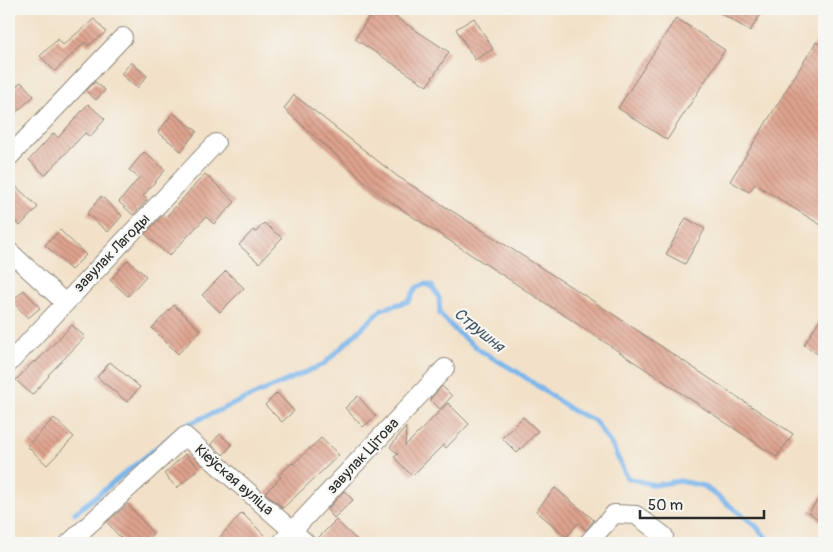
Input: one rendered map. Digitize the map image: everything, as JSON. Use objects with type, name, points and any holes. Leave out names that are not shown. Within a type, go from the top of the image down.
[{"type":"street","points":[[9,157],[123,36]]},
{"type":"street","name":"завулак Лагоды","points":[[9,363],[216,143]]},
{"type":"street","points":[[9,251],[65,303]]},
{"type":"street","name":"завулак Цітова","points":[[293,539],[446,368]]},
{"type":"street","name":"Кіеўская вуліца","points":[[69,543],[185,436],[293,539]]},
{"type":"street","points":[[588,543],[614,514],[636,515],[664,536]]},
{"type":"building","points":[[374,9],[383,9],[449,52],[427,86],[355,39]]},
{"type":"building","points":[[714,9],[764,9],[750,31]]},
{"type":"building","points":[[474,18],[493,49],[475,60],[456,29]]},
{"type":"building","points":[[676,18],[725,50],[667,140],[618,108]]},
{"type":"building","points":[[94,19],[106,32],[88,46],[85,42],[55,71],[40,56],[58,39],[63,45]]},
{"type":"building","points":[[816,42],[824,47],[824,227],[755,184],[749,192],[730,181]]},
{"type":"building","points":[[131,62],[147,76],[137,88],[121,74]]},
{"type":"building","points":[[21,82],[34,96],[9,119],[9,93]]},
{"type":"building","points":[[95,82],[105,90],[96,100],[86,91]]},
{"type":"building","points":[[294,95],[397,176],[587,297],[793,434],[777,457],[381,196],[284,109]]},
{"type":"building","points":[[88,104],[105,119],[90,137],[85,133],[45,175],[29,160],[54,133],[58,138]]},
{"type":"building","points":[[173,113],[197,131],[181,151],[158,132]]},
{"type":"building","points":[[144,152],[165,170],[143,196],[147,200],[133,215],[119,202],[139,178],[129,170]]},
{"type":"building","points":[[205,174],[235,202],[214,224],[206,217],[169,256],[145,234],[163,215],[166,217]]},
{"type":"building","points":[[9,180],[38,207],[20,226],[9,216]]},
{"type":"building","points":[[101,196],[122,216],[108,232],[87,214]]},
{"type":"building","points":[[686,218],[705,229],[685,264],[666,254]]},
{"type":"building","points":[[264,223],[282,238],[259,263],[239,245],[253,230],[256,232]]},
{"type":"building","points":[[60,230],[86,255],[71,270],[45,245]]},
{"type":"building","points":[[128,260],[146,276],[128,296],[110,280]]},
{"type":"building","points":[[226,271],[244,288],[220,312],[202,295]]},
{"type":"building","points":[[24,290],[40,308],[28,318],[12,301]]},
{"type":"building","points":[[174,305],[201,330],[178,354],[152,328]]},
{"type":"building","points":[[824,312],[824,358],[804,345]]},
{"type":"building","points":[[72,325],[85,337],[48,375],[32,395],[16,380]]},
{"type":"building","points":[[110,362],[140,387],[127,402],[97,377]]},
{"type":"building","points":[[442,386],[452,396],[440,409],[430,399]]},
{"type":"building","points":[[277,393],[294,411],[282,422],[265,405]]},
{"type":"building","points":[[358,396],[376,416],[363,427],[345,408]]},
{"type":"building","points":[[448,403],[469,424],[446,448],[443,445],[412,476],[394,457],[398,454],[390,447],[406,427],[405,446]]},
{"type":"building","points":[[523,417],[538,431],[517,453],[502,438]]},
{"type":"building","points":[[54,418],[74,437],[47,465],[27,446]]},
{"type":"building","points":[[220,434],[232,445],[223,455],[211,444]]},
{"type":"building","points":[[321,438],[339,455],[283,508],[265,493],[281,477],[279,475]]},
{"type":"building","points":[[185,454],[199,468],[177,488],[164,474]]},
{"type":"building","points":[[555,488],[594,520],[586,530],[578,523],[567,537],[536,511]]},
{"type":"building","points":[[344,491],[353,500],[334,518],[327,510]]},
{"type":"building","points":[[824,492],[824,524],[809,512]]},
{"type":"building","points":[[128,504],[153,534],[142,543],[125,543],[107,522]]},
{"type":"building","points":[[242,513],[265,536],[257,543],[214,543]]},
{"type":"building","points":[[336,520],[360,543],[316,543],[316,540]]},
{"type":"waterway","name":"Струшня","points":[[75,513],[184,426],[324,364],[382,309],[409,301],[416,288],[425,284],[432,286],[439,298],[440,314],[456,331],[481,351],[519,373],[573,411],[594,420],[613,447],[627,478],[655,485],[680,481],[704,486],[755,525],[771,543]]}]
